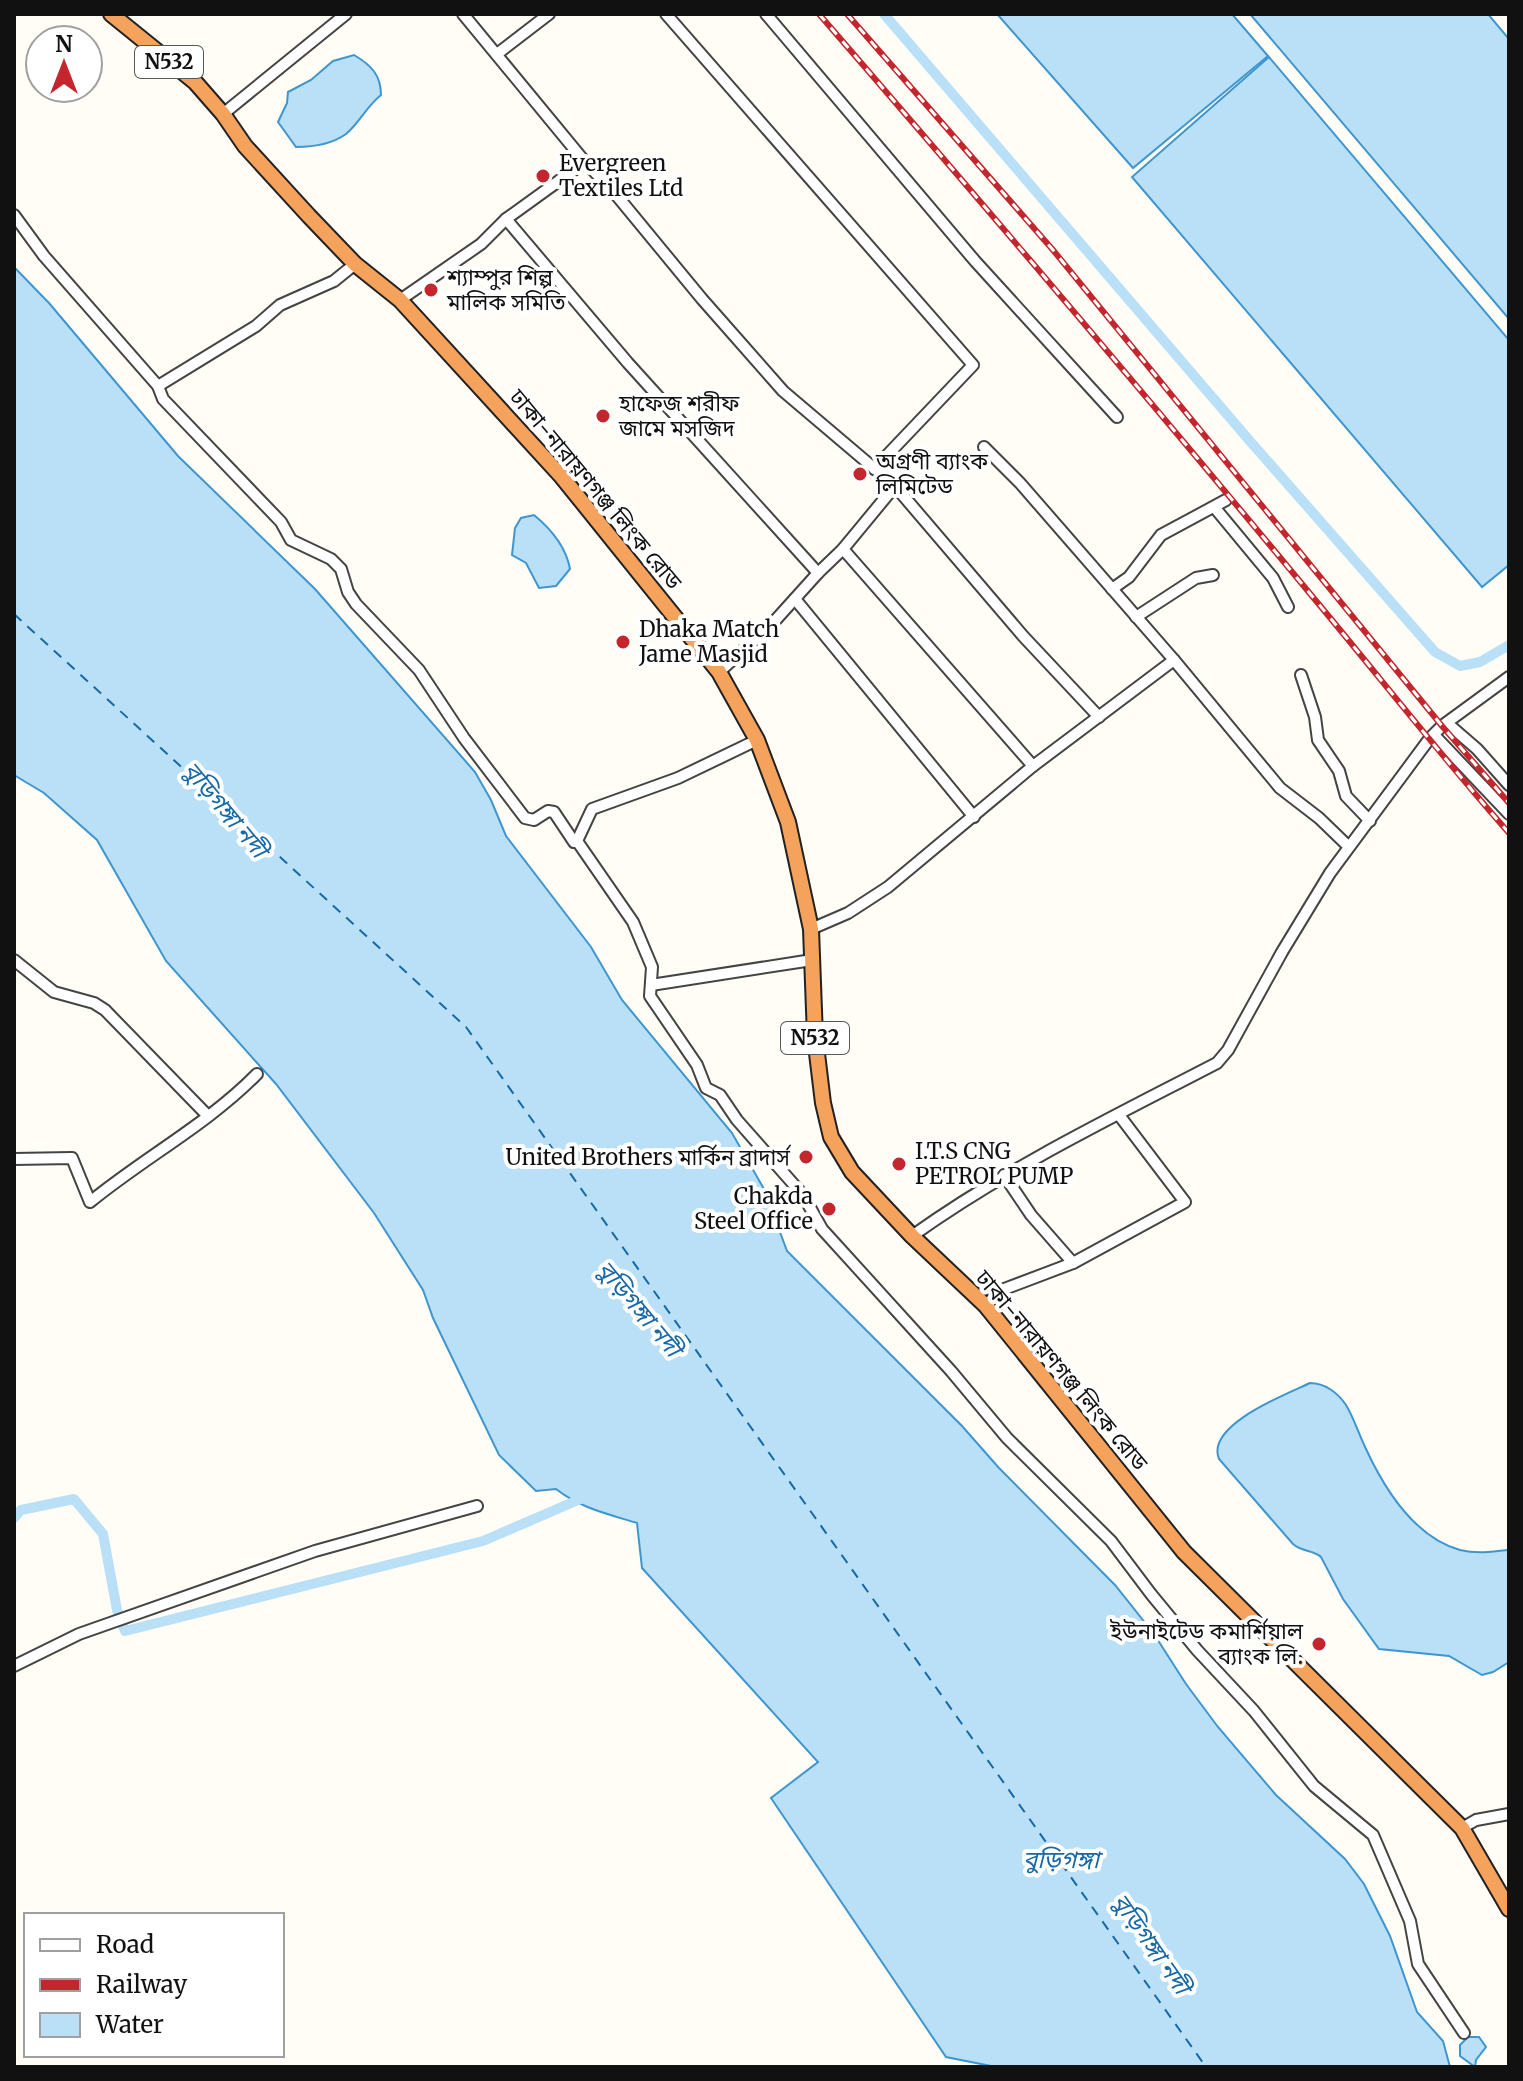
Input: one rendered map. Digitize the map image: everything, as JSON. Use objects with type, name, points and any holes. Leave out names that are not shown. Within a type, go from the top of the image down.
[{"type":"highway","name":"ঢাকা-নারায়ণগঞ্জ লিংক রোড","points":[[111,14],[195,82],[245,146],[355,264],[400,300],[562,477],[719,672],[757,740],[788,822],[811,929],[815,1037],[823,1103],[831,1137],[852,1172],[912,1236],[986,1306],[1184,1552],[1462,1828],[1509,1909]]},
{"type":"street","points":[[223,114],[346,14]]},
{"type":"street","points":[[463,14],[585,162],[783,391],[895,486],[1023,636],[1099,717]]},
{"type":"street","points":[[497,54],[549,14]]},
{"type":"street","points":[[666,14],[973,365],[874,469]]},
{"type":"street","points":[[766,14],[975,261],[1117,417]]},
{"type":"street","points":[[400,300],[481,244],[506,219],[585,162]]},
{"type":"street","points":[[14,215],[44,256],[158,386],[163,399],[281,522],[291,540],[331,559],[341,569],[348,592],[356,604],[419,670],[479,759],[525,818],[534,820],[548,811],[554,812],[633,922],[652,967],[650,996],[697,1065],[706,1088],[720,1095],[737,1120],[803,1195],[822,1229],[951,1371],[1007,1438],[1111,1541],[1179,1628],[1254,1711],[1314,1786],[1373,1835],[1410,1921],[1418,1964],[1464,2033]]},
{"type":"street","points":[[506,219],[628,363],[818,573]]},
{"type":"street","points":[[158,386],[256,326],[280,305],[334,281],[355,264]]},
{"type":"street","points":[[984,447],[1020,483],[1174,660],[1280,788],[1319,818],[1348,846]]},
{"type":"street","points":[[719,672],[772,624],[843,549],[895,486]]},
{"type":"street","points":[[1112,589],[1129,577],[1161,535],[1226,500]]},
{"type":"street","points":[[1215,508],[1273,578],[1288,607]]},
{"type":"street","points":[[843,549],[1033,766]]},
{"type":"street","points":[[1136,617],[1196,578],[1213,575]]},
{"type":"street","points":[[795,599],[974,817]]},
{"type":"street","points":[[811,929],[848,913],[888,887],[1033,766],[1174,660]]},
{"type":"street","points":[[1301,675],[1315,717],[1318,740],[1339,771],[1346,796],[1370,821]]},
{"type":"street","points":[[912,1236],[1004,1175],[1217,1063],[1228,1050],[1282,952],[1348,846],[1434,735],[1509,677]]},
{"type":"street","points":[[1447,723],[1477,749],[1509,785]]},
{"type":"street","points":[[1434,735],[1509,814]]},
{"type":"street","points":[[577,841],[592,809],[678,778],[757,740]]},
{"type":"street","points":[[14,960],[54,992],[94,1003],[105,1010],[208,1116]]},
{"type":"street","points":[[651,985],[812,960]]},
{"type":"street","points":[[14,1159],[72,1158],[90,1202],[208,1116],[257,1074]]},
{"type":"street","points":[[986,1306],[999,1291],[1073,1263],[1185,1202],[1119,1115]]},
{"type":"street","points":[[1004,1175],[1031,1215],[1073,1263]]},
{"type":"street","points":[[14,1666],[79,1634],[354,1538],[477,1506]]},
{"type":"street","points":[[1462,1828],[1476,1820],[1509,1814]]},
{"type":"water","points":[[997,14],[1232,14],[1268,56],[1133,168]]},
{"type":"water","points":[[1250,14],[1488,14],[1509,39],[1509,319]]},
{"type":"water","points":[[354,55],[374,71],[381,95],[346,134],[322,144],[296,147],[278,122],[287,103],[288,92],[311,80],[333,61]]},
{"type":"water","points":[[1269,57],[1509,340],[1509,565],[1482,587],[1132,177]]},
{"type":"water","name":"বুড়িগঙ্গা","points":[[14,267],[49,303],[178,456],[315,589],[475,772],[506,836],[591,947],[622,1000],[732,1133],[764,1189],[787,1251],[1115,1585],[1154,1634],[1218,1727],[1276,1795],[1345,1859],[1364,1884],[1390,1936],[1417,2012],[1443,2041],[1450,2067],[996,2067],[946,2057],[771,1798],[818,1762],[642,1568],[637,1523],[585,1506],[556,1489],[536,1491],[499,1455],[433,1318],[423,1290],[374,1213],[276,1084],[166,961],[97,840],[44,793],[14,775]]},
{"type":"water","points":[[534,515],[557,539],[568,561],[570,569],[556,586],[539,588],[526,563],[512,555],[515,528],[521,518]]},
{"type":"water","points":[[1310,1383],[1326,1387],[1343,1401],[1392,1496],[1415,1523],[1444,1544],[1460,1550],[1509,1550],[1509,1662],[1482,1675],[1449,1656],[1379,1649],[1343,1599],[1321,1557],[1293,1544],[1219,1459],[1218,1446],[1224,1434],[1236,1423],[1267,1403]]},
{"type":"water","points":[[1468,2037],[1479,2037],[1486,2047],[1476,2060],[1475,2067],[1460,2056],[1460,2045]]},
{"type":"waterway","points":[[884,14],[1435,652],[1460,666],[1480,662],[1509,645]]},
{"type":"waterway","points":[[14,1518],[21,1510],[74,1499],[103,1534],[117,1610],[125,1631],[483,1541],[585,1497]]},
{"type":"ferry route","points":[[14,614],[466,1027],[1206,2067]]},
{"type":"railway","points":[[819,14],[1129,376],[1509,833]]},
{"type":"railway","points":[[847,14],[1053,250],[1442,726],[1509,803]]},
{"type":"place","name":"Evergreen Textiles Ltd","points":[[543,176]]},
{"type":"place","name":"শ্যাম্পুর শিল্প মালিক সমিতি","points":[[431,290]]},
{"type":"place","name":"হাফেজ শরীফ জামে মসজিদ","points":[[603,416]]},
{"type":"place","name":"অগ্রণী ব্যাংক লিমিটেড","points":[[860,474]]},
{"type":"place","name":"Dhaka Match Jame Masjid","points":[[623,642]]},
{"type":"place","name":"United Brothers মার্কিন ব্রাদার্স","points":[[806,1157]]},
{"type":"place","name":"I.T.S CNG PETROL PUMP","points":[[899,1164]]},
{"type":"place","name":"Chakda Steel Office","points":[[829,1209]]},
{"type":"place","name":"ইউনাইটেড কমার্শিয়াল ব্যাংক লি.","points":[[1319,1644]]},
{"type":"water label","name":"বুড়িগঙ্গা নদী","points":[[225,810]]},
{"type":"water label","name":"বুড়িগঙ্গা নদী","points":[[639,1309]]},
{"type":"water label","name":"বুড়িগঙ্গা নদী","points":[[1151,1944]]}]
